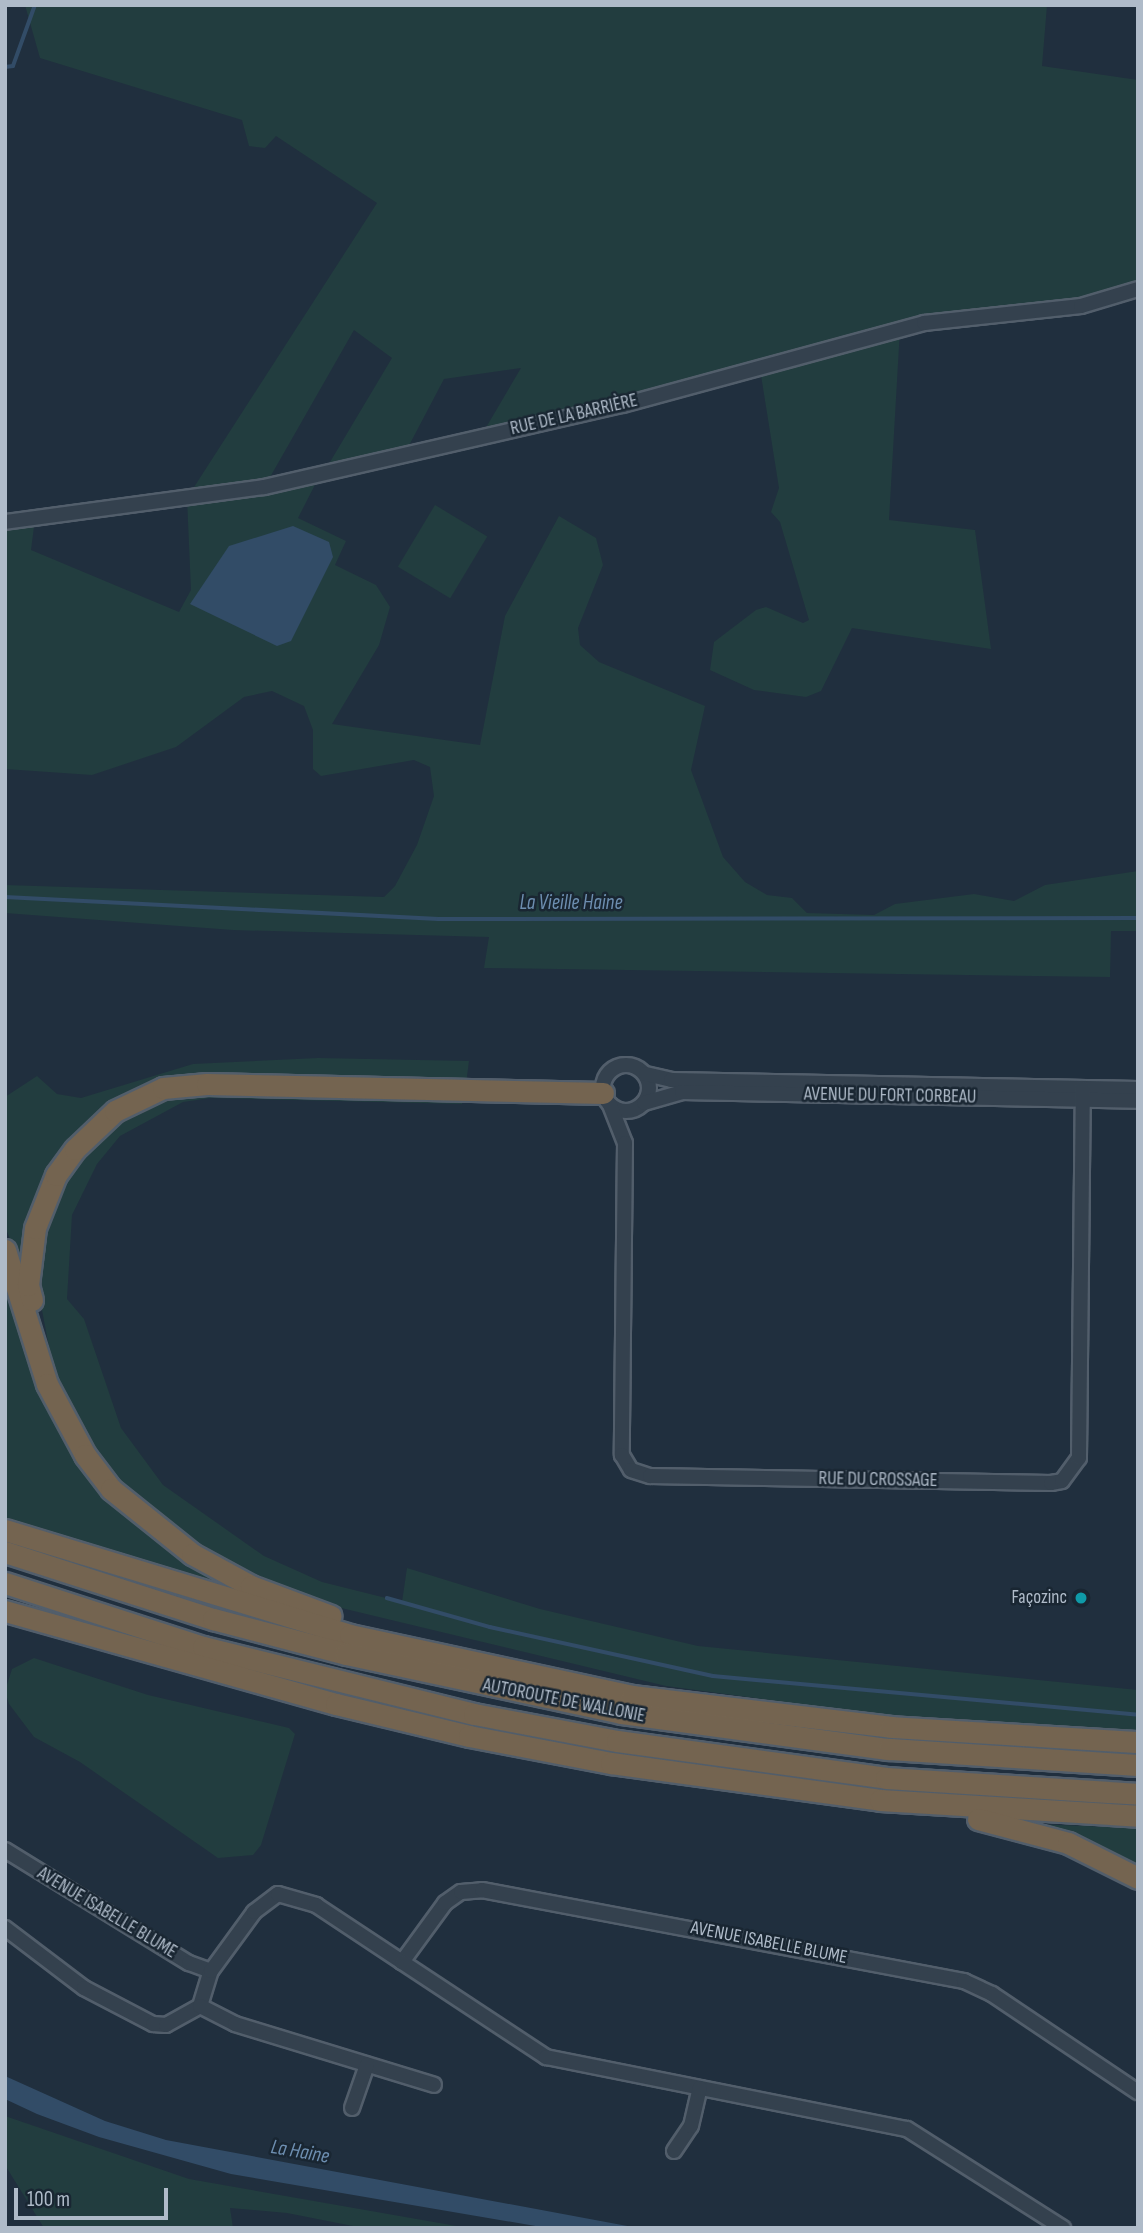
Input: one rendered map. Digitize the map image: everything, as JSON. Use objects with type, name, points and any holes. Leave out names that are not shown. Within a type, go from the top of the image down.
[{"type":"highway","points":[[38,1353],[40,1332],[28,1285],[35,1228],[44,1201],[75,1149],[115,1111],[141,1097],[163,1088],[207,1084],[607,1099]]},
{"type":"highway","points":[[5,1250],[38,1353],[62,1415],[85,1455],[111,1489],[192,1554],[251,1586],[320,1612],[398,1635],[673,1699]]},
{"type":"highway","points":[[5,1530],[350,1635],[541,1679],[891,1727],[1138,1742]]},
{"type":"highway","name":"AUTOROUTE DE WALLONIE","points":[[5,1552],[201,1615],[346,1654],[621,1713],[889,1749],[1138,1765]]},
{"type":"highway","name":"AUTOROUTE DE WALLONIE","points":[[5,1583],[240,1657],[474,1714],[617,1741],[886,1779],[1138,1794]]},
{"type":"highway","points":[[5,1603],[70,1628]]},
{"type":"highway","points":[[5,1611],[201,1668],[469,1736],[704,1777],[880,1800],[1138,1816]]},
{"type":"highway","points":[[880,1800],[1028,1830],[1086,1850],[1138,1878]]},
{"type":"street","name":"RUE DE LA BARRIÈRE","points":[[5,522],[264,487],[623,405],[924,323],[1081,306],[1138,289]]},
{"type":"street","points":[[635,1065],[646,1074],[650,1089],[624,1138],[607,1099],[604,1079],[613,1068],[635,1065]]},
{"type":"street","name":"AVENUE DU FORT CORBEAU","points":[[646,1074],[671,1080],[1083,1094],[1138,1101]]},
{"type":"street","name":"AVENUE DU FORT CORBEAU","points":[[641,1106],[682,1092],[1083,1094],[1138,1088]]},
{"type":"street","name":"RUE DU CROSSAGE","points":[[624,1138],[622,1455],[631,1470],[650,1476],[1051,1483],[1062,1481],[1079,1458],[1083,1094]]},
{"type":"street","points":[[607,1099],[623,1111],[641,1106]]},
{"type":"street","name":"AVENUE ISABELLE BLUME","points":[[5,1850],[189,1963],[211,1971]]},
{"type":"street","name":"AVENUE ISABELLE BLUME","points":[[402,1962],[444,1903],[461,1892],[482,1890],[964,1981],[992,1994],[1138,2092]]},
{"type":"street","points":[[5,1928],[79,1984],[153,2024],[166,2025],[200,2006],[211,1971],[254,1912],[278,1894],[316,1905],[541,2055],[907,2129],[1063,2228]]},
{"type":"street","points":[[200,2006],[235,2024],[434,2085]]},
{"type":"street","points":[[352,2108],[367,2065]]},
{"type":"street","points":[[674,2151],[691,2126],[700,2088]]},
{"type":"green space","points":[[25,5],[1047,5],[1042,66],[1138,80],[1138,289],[900,329],[889,520],[975,530],[991,649],[852,628],[821,691],[806,697],[754,690],[710,670],[714,642],[756,610],[766,607],[803,623],[809,620],[780,522],[771,512],[779,488],[760,369],[481,436],[521,368],[444,379],[404,455],[330,472],[330,462],[392,358],[354,330],[265,486],[320,475],[298,518],[346,541],[335,565],[376,585],[390,607],[379,645],[332,724],[480,745],[505,616],[559,516],[596,538],[603,565],[578,628],[580,645],[599,662],[705,706],[691,770],[723,857],[745,882],[767,895],[792,898],[807,913],[874,915],[895,904],[974,894],[1014,901],[1045,885],[1138,871],[1138,931],[1111,931],[1110,977],[484,968],[489,937],[233,930],[5,913],[5,885],[384,897],[395,886],[417,845],[434,796],[430,767],[414,760],[321,776],[313,769],[313,730],[304,706],[272,691],[244,697],[176,747],[92,775],[5,769],[5,522],[35,519],[31,550],[179,612],[191,590],[187,498],[377,203],[276,136],[265,148],[249,146],[242,120],[40,58]]},
{"type":"green space","points":[[435,505],[487,536],[450,598],[398,567]]},
{"type":"green space","points":[[318,1058],[469,1061],[466,1084],[190,1079],[80,1136],[21,1265],[5,1227],[5,1097],[37,1076],[57,1094],[81,1098],[193,1064]]},
{"type":"green space","points":[[181,1094],[464,1094],[462,1104],[210,1098],[183,1102],[120,1136],[97,1164],[72,1215],[67,1299],[84,1319],[121,1428],[163,1485],[264,1556],[322,1582],[402,1602],[407,1568],[540,1609],[698,1646],[1138,1690],[1138,1731],[872,1714],[666,1686],[333,1606],[245,1570],[174,1531],[121,1487],[67,1403],[53,1368],[38,1289],[39,1246],[65,1178],[81,1155],[121,1119],[151,1100]]},
{"type":"green space","points":[[5,1263],[109,1497],[316,1618],[5,1520]]},
{"type":"green space","points":[[34,1658],[148,1695],[289,1728],[295,1734],[261,1845],[253,1855],[218,1858],[80,1762],[34,1737],[9,1704],[5,1691],[12,1669]]},
{"type":"green space","points":[[1032,1824],[1138,1828],[1138,1872]]},
{"type":"green space","points":[[5,2116],[189,2179],[468,2228],[363,2228],[287,2213],[230,2208],[233,2228],[44,2228],[5,2165]]},
{"type":"water","points":[[293,526],[329,542],[333,557],[291,641],[277,646],[190,604],[229,546]]},
{"type":"water","points":[[5,2076],[105,2121],[166,2140],[638,2228],[547,2228],[231,2174],[99,2137],[37,2114],[5,2099]]},
{"type":"waterway","points":[[5,67],[13,66],[35,5]]},
{"type":"waterway","name":"La Vieille Haine","points":[[5,897],[438,919],[1138,918]]},
{"type":"waterway","points":[[387,1598],[490,1627],[713,1676],[1138,1715]]},
{"type":"place","name":"Façozinc","points":[[1081,1598]]},
{"type":"water label","name":"La Haine","points":[[300,2152]]}]
